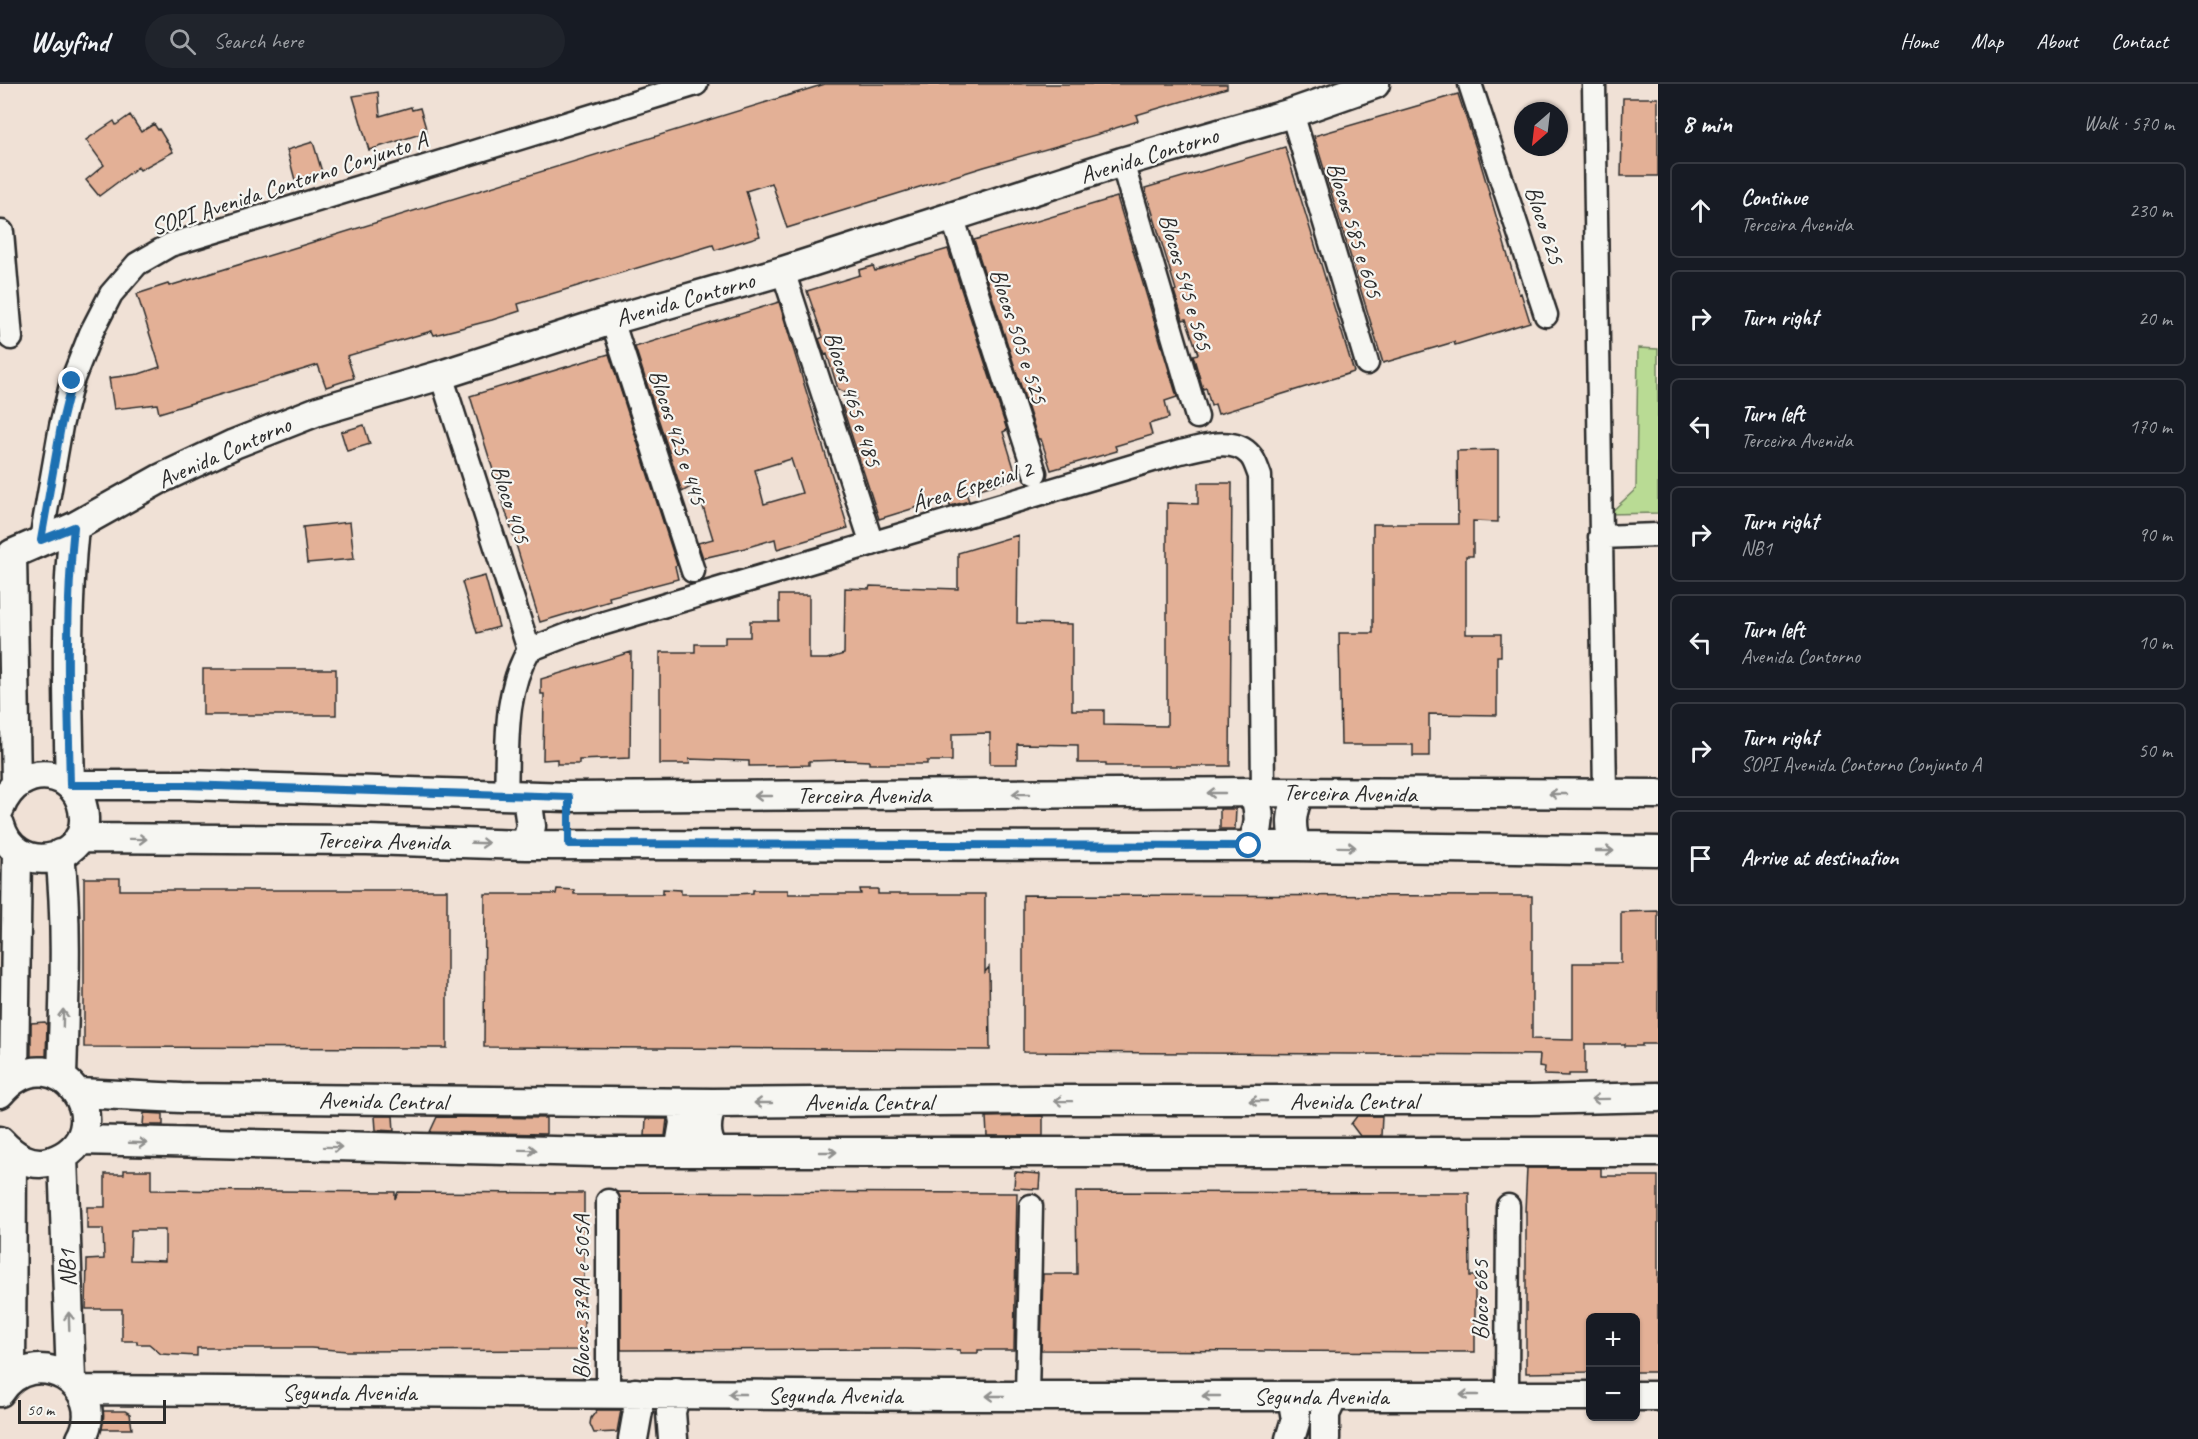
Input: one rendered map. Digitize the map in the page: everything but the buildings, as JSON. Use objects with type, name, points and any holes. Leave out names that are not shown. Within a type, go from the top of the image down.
[{"type":"street","name":"SOPI Avenida Contorno Conjunto A","points":[[41,540],[61,426],[72,381],[91,333],[111,294],[137,264],[170,245],[696,84]]},
{"type":"street","name":"Avenida Contorno","points":[[5,795],[12,554],[74,527],[160,479],[234,444],[318,411],[441,375],[612,320],[783,271],[1122,162],[1292,113],[1375,84]]},
{"type":"street","name":"Bloco 625","points":[[1470,84],[1546,315]]},
{"type":"street","points":[[1594,84],[1605,794]]},
{"type":"street","name":"Blocos 585 e 605","points":[[1292,113],[1367,363]]},
{"type":"street","name":"Blocos 545 e 565","points":[[1122,162],[1197,417]]},
{"type":"street","name":"Blocos 505 e 525","points":[[952,216],[1035,474]]},
{"type":"street","points":[[0,232],[3,232],[11,338]]},
{"type":"street","name":"Blocos 465 e 485","points":[[783,271],[872,544]]},
{"type":"street","name":"Blocos 425 e 445","points":[[612,320],[693,571]]},
{"type":"street","name":"Bloco 405","points":[[441,375],[529,650]]},
{"type":"street","name":"Área Especial 2","points":[[529,650],[578,631],[1180,452],[1219,444],[1237,446],[1251,456],[1260,476],[1259,792]]},
{"type":"street","points":[[70,785],[67,621],[74,527]]},
{"type":"street","points":[[1600,537],[1658,535]]},
{"type":"street","points":[[526,845],[531,826],[516,797],[511,700],[515,679],[529,650]]},
{"type":"street","points":[[5,795],[26,777],[38,774],[50,775],[70,785],[81,801],[85,820],[70,846],[64,889],[71,1085]]},
{"type":"street","name":"Terceira Avenida","points":[[70,785],[185,785],[516,797],[1259,792],[1658,794]]},
{"type":"street","points":[[1249,846],[1257,837],[1260,822],[1259,792]]},
{"type":"street","points":[[1297,846],[1291,825],[1294,806],[1300,793]]},
{"type":"street","points":[[569,797],[569,844]]},
{"type":"street","name":"Terceira Avenida","points":[[7,842],[29,858],[43,860],[70,846],[367,840],[526,845],[1297,846],[1658,851]]},
{"type":"street","points":[[4,1089],[7,842]]},
{"type":"street","name":"Avenida Central","points":[[4,1089],[30,1072],[46,1071],[71,1085],[181,1098],[713,1104],[1042,1100],[1530,1100],[1658,1097]]},
{"type":"street","name":"NB1","points":[[71,1085],[85,1109],[85,1125],[71,1148],[75,1385],[86,1404],[88,1418],[81,1439]]},
{"type":"street","points":[[679,1152],[684,1123],[681,1102]]},
{"type":"street","points":[[713,1104],[708,1114],[707,1129],[709,1144],[715,1151]]},
{"type":"street","name":"Avenida Central","points":[[6,1148],[28,1162],[46,1163],[71,1148],[170,1144],[679,1152],[1658,1152]]},
{"type":"street","points":[[5,1385],[6,1148]]},
{"type":"street","name":"Blocos 379A e 505A","points":[[608,1201],[622,1393]]},
{"type":"street","points":[[1027,1396],[1031,1206]]},
{"type":"street","name":"Bloco 665","points":[[1507,1395],[1508,1206]]},
{"type":"street","points":[[5,1385],[25,1371],[41,1368],[57,1372],[75,1385]]},
{"type":"street","name":"Segunda Avenida","points":[[75,1385],[1027,1396],[1586,1396]]},
{"type":"street","points":[[622,1393],[638,1411],[633,1439]]},
{"type":"street","points":[[673,1439],[671,1412],[676,1393]]},
{"type":"street","points":[[1325,1439],[1325,1414],[1334,1395]]},
{"type":"street","points":[[1290,1439],[1296,1419],[1292,1396]]},
{"type":"street","points":[[1640,1396],[1658,1396]]},
{"type":"green space","points":[[1638,348],[1658,349],[1658,513],[1609,514],[1636,489]]},
{"type":"route","points":[[72,381],[61,426],[41,540],[74,527],[67,633],[70,785],[185,785],[506,797],[569,797],[569,844],[1249,846]]}]
